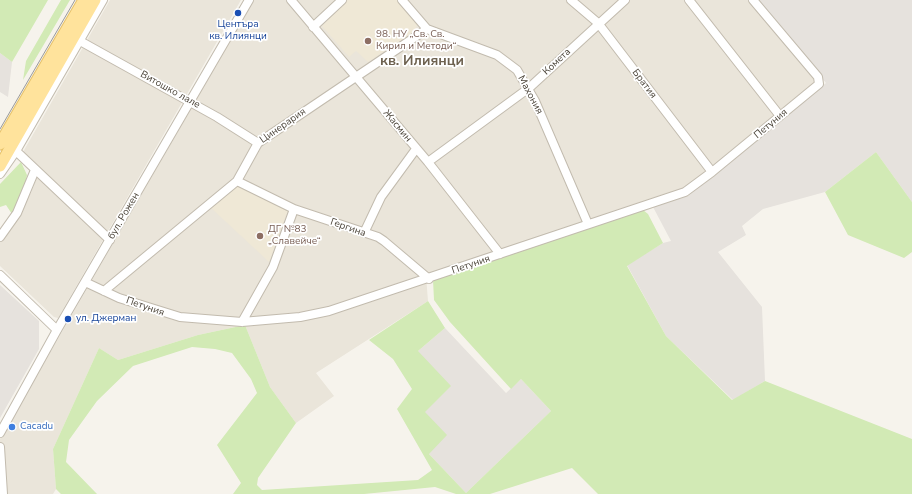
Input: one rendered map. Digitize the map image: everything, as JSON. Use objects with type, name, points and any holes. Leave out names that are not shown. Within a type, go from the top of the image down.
[{"type":"main road","points":[[0,144],[84,0]]},
{"type":"main road","points":[[0,166],[95,0]]},
{"type":"street","points":[[0,174],[16,151],[103,0]]},
{"type":"street","name":"бул. Рожен","points":[[0,433],[57,330],[249,0]]},
{"type":"street","name":"Жасмин","points":[[291,0],[428,162],[500,254]]},
{"type":"street","points":[[314,27],[342,0]]},
{"type":"street","name":"Махония","points":[[402,0],[427,29],[484,50],[505,60],[517,70],[529,88],[588,224]]},
{"type":"street","name":"Братия","points":[[571,0],[598,23],[712,172]]},
{"type":"street","name":"Комета","points":[[428,162],[529,88],[598,23],[625,0]]},
{"type":"street","points":[[689,0],[780,116]]},
{"type":"street","name":"Петуния","points":[[85,282],[104,291],[168,315],[242,322],[300,317],[329,312],[685,192],[712,172],[819,82],[818,77],[753,0]]},
{"type":"street","name":"Цинерария","points":[[104,291],[237,181],[258,143],[427,29]]},
{"type":"street","name":"Витошко лале","points":[[80,41],[190,102],[258,143]]},
{"type":"street","points":[[364,233],[381,197],[416,149]]},
{"type":"street","points":[[16,151],[110,240]]},
{"type":"street","points":[[0,237],[17,213],[35,170]]},
{"type":"street","name":"Гергина","points":[[237,181],[294,209],[384,241],[429,279]]},
{"type":"street","points":[[242,322],[273,267],[294,209]]},
{"type":"street","points":[[0,276],[57,330]]},
{"type":"street","points":[[0,447],[3,494]]},
{"type":"shaded area","points":[[110,0],[241,0],[58,318],[54,317],[0,266],[0,240],[31,193],[40,169],[23,152]]},
{"type":"shaded area","points":[[254,0],[749,0],[816,81],[685,188],[426,276],[428,301],[316,373],[334,396],[296,423],[270,387],[245,325],[198,335],[118,360],[99,348],[53,449],[56,489],[53,494],[0,494],[0,439]]},
{"type":"shaded area","name":"98. НУ „Св. Св. Кирил и Методи“","points":[[348,0],[397,0],[417,24],[415,31],[368,62],[356,51],[349,57],[322,26]]},
{"type":"shaded area","points":[[756,0],[912,0],[912,202],[876,152],[825,192],[763,209],[742,226],[746,235],[718,252],[762,307],[765,381],[733,400],[666,336],[627,265],[663,243],[671,241],[653,207],[688,196],[723,169],[826,83]]},
{"type":"shaded area","points":[[0,53],[12,62],[8,97],[0,92]]},
{"type":"shaded area","name":"ДГ №83 „Славейче“","points":[[239,184],[288,210],[269,262],[210,207]]},
{"type":"shaded area","points":[[0,285],[39,321],[39,349],[0,418]]},
{"type":"shaded area","points":[[445,328],[506,393],[521,379],[551,411],[466,493],[429,454],[418,351]]},
{"type":"green space","points":[[0,0],[48,0],[12,62],[0,53]]},
{"type":"green space","points":[[61,0],[70,0],[23,80],[26,61]]},
{"type":"green space","points":[[876,152],[912,202],[912,252],[904,258],[848,235],[825,192]]},
{"type":"green space","points":[[21,162],[27,175],[26,181],[12,214],[6,205],[0,207],[0,184]]},
{"type":"green space","points":[[643,210],[648,214],[663,243],[627,266],[666,336],[732,400],[765,381],[912,439],[912,494],[598,494],[572,468],[490,494],[456,494],[435,487],[364,494],[233,494],[241,483],[217,445],[257,393],[251,379],[232,353],[215,349],[192,347],[133,366],[97,401],[69,440],[66,462],[97,494],[61,494],[56,489],[53,449],[99,348],[118,360],[198,335],[245,325],[270,387],[296,423],[258,478],[257,485],[262,490],[418,480],[432,470],[397,409],[412,389],[393,359],[369,340],[428,301],[445,328],[418,351],[451,386],[425,412],[447,435],[429,454],[466,493],[551,411],[521,379],[511,389],[450,322],[434,300],[433,280]]},
{"type":"tram line","points":[[0,129],[75,0]]},
{"type":"place","name":"Центъра кв. Илиянци","points":[[238,13]]},
{"type":"place","name":"98. НУ „Св. Св. Кирил и Методи“","points":[[368,41]]},
{"type":"place","name":"ДГ №83 „Славейче“","points":[[260,236]]},
{"type":"place","name":"ул. Джерман","points":[[68,319]]},
{"type":"place","name":"Cacadu","points":[[12,427]]},
{"type":"district","name":"кв. Илиянци","points":[[422,62]]}]
